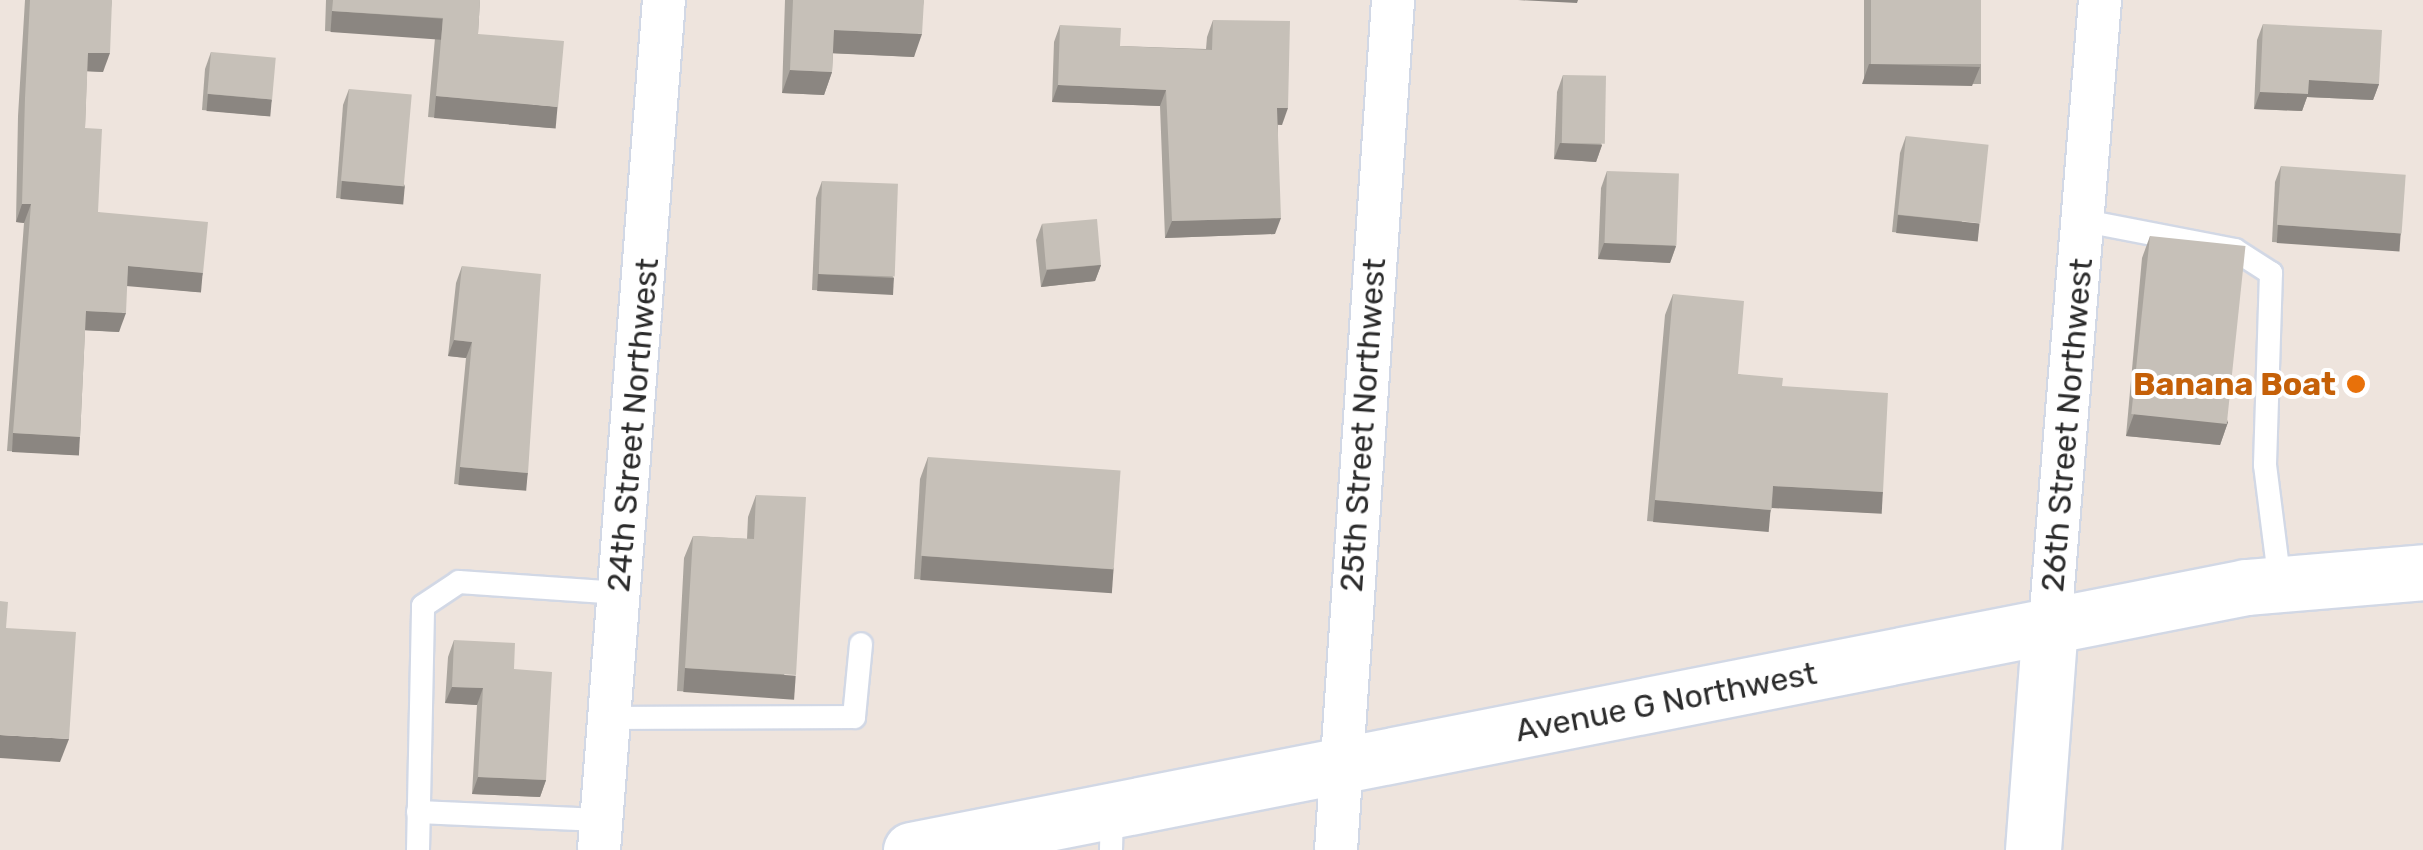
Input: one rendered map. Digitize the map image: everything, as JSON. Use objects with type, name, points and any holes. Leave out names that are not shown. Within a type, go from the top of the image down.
[{"type":"main road","name":"Avenue G Northwest","points":[[912,850],[1112,830],[1342,764],[2050,624],[2280,583],[2423,572]]},
{"type":"main road","name":"26th Street Northwest","points":[[2033,850],[2050,624]]},
{"type":"street","name":"24th Street Northwest","points":[[600,835],[664,0]]},
{"type":"street","name":"25th Street Northwest","points":[[1336,850],[1392,0]]},
{"type":"street","name":"26th Street Northwest","points":[[2050,624],[2100,0]]},
{"type":"lane","points":[[2085,221],[2220,246],[2263,262],[2271,273],[2265,465],[2280,583]]},
{"type":"lane","points":[[418,850],[423,606],[460,582],[620,593]]},
{"type":"lane","points":[[610,718],[854,717],[861,644]]},
{"type":"lane","points":[[418,812],[600,835]]},
{"type":"building","points":[[30,0],[112,0],[110,53],[88,53],[85,128],[102,129],[98,212],[208,222],[203,273],[128,266],[126,313],[86,311],[80,437],[13,433],[31,204],[22,204]]},
{"type":"building","points":[[333,0],[480,0],[478,34],[564,41],[558,107],[436,96],[443,18],[332,11]]},
{"type":"building","points":[[793,0],[924,0],[922,34],[834,30],[832,72],[790,70]]},
{"type":"building","points":[[1871,0],[1981,0],[1981,64],[1871,64]]},
{"type":"building","points":[[1213,20],[1290,21],[1288,108],[1277,108],[1281,218],[1172,221],[1166,90],[1058,85],[1060,25],[1121,28],[1120,46],[1212,50]]},
{"type":"building","points":[[2263,24],[2382,30],[2379,84],[2309,80],[2308,94],[2260,92]]},
{"type":"building","points":[[211,52],[276,58],[272,100],[207,94]]},
{"type":"building","points":[[1563,75],[1606,76],[1605,144],[1562,143]]},
{"type":"building","points":[[349,89],[412,94],[404,186],[341,181]]},
{"type":"building","points":[[1906,136],[1989,145],[1980,223],[1898,215]]},
{"type":"building","points":[[2281,166],[2406,175],[2402,234],[2277,225]]},
{"type":"building","points":[[1607,171],[1679,174],[1676,245],[1604,243]]},
{"type":"building","points":[[822,181],[898,184],[895,277],[819,274]]},
{"type":"building","points":[[1097,219],[1101,265],[1046,270],[1042,224]]},
{"type":"building","points":[[2150,236],[2245,246],[2227,424],[2131,414]]},
{"type":"building","points":[[462,266],[541,274],[528,473],[460,467],[472,342],[454,340]]},
{"type":"building","points":[[1673,294],[1744,301],[1738,374],[1783,378],[1782,386],[1888,393],[1883,492],[1773,486],[1771,510],[1655,500]]},
{"type":"building","points":[[928,457],[1121,470],[1114,569],[921,556]]},
{"type":"building","points":[[756,495],[806,497],[796,675],[685,668],[693,536],[754,539]]},
{"type":"building","points":[[0,601],[8,602],[6,628],[76,632],[69,739],[0,735]]},
{"type":"building","points":[[454,640],[515,643],[514,669],[552,672],[546,780],[478,777],[483,688],[452,687]]},
{"type":"place","name":"Banana Boat","points":[[2356,384]]}]
